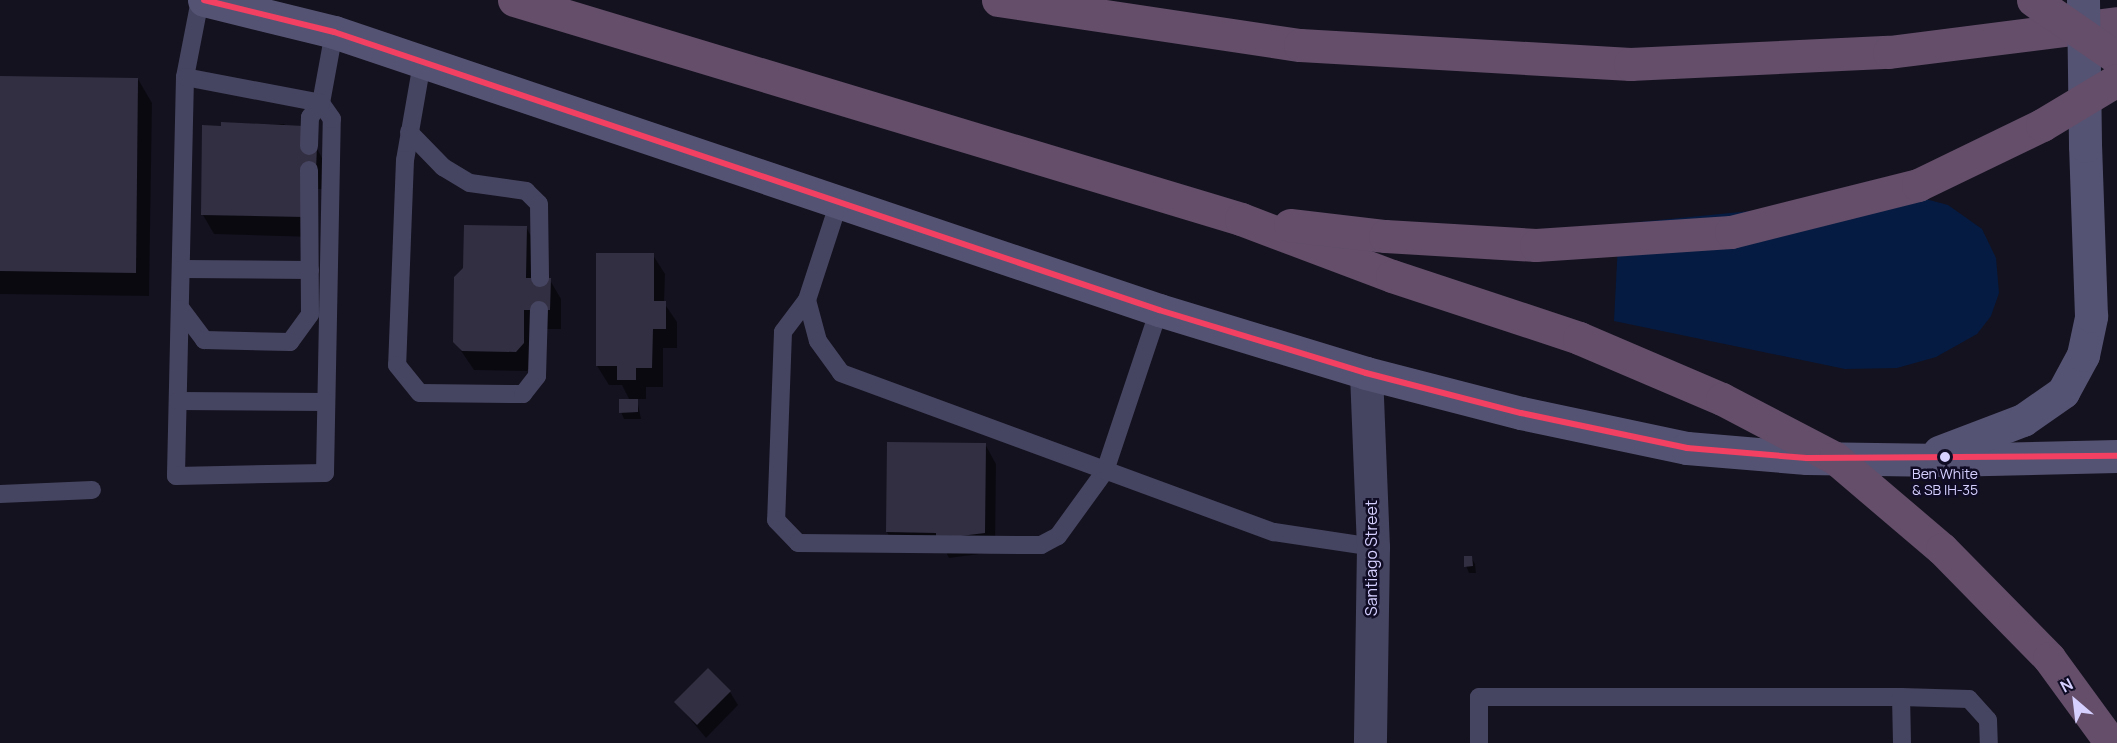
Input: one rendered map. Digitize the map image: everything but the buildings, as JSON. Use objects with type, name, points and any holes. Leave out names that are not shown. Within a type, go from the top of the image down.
[{"type":"highway","points":[[514,0],[1241,219],[1392,276],[1579,338],[1722,399],[1835,458],[1942,549],[2049,658],[2111,743]]},
{"type":"highway","points":[[998,0],[1300,45],[1630,64],[1889,52],[2117,23]]},
{"type":"highway","points":[[2033,0],[2117,58]]},
{"type":"highway","points":[[1241,219],[1385,236],[1536,245],[1731,232],[1918,185],[2042,125],[2117,80]]},
{"type":"main road","points":[[204,0],[334,32],[1159,309],[1366,372],[1521,413],[1688,447],[1807,458],[1918,460],[2117,456]]},
{"type":"main road","points":[[1918,460],[2023,420],[2063,392],[2083,355],[2091,316],[2083,0]]},
{"type":"street","name":"Santiago Street","points":[[1366,372],[1373,547],[1370,743]]},
{"type":"lane","points":[[185,77],[321,103],[332,119],[325,473],[176,476],[182,309],[185,77],[200,0]]},
{"type":"lane","points":[[309,146],[310,117],[321,103],[334,32]]},
{"type":"lane","points":[[422,63],[405,160],[397,366],[420,393],[523,394],[537,376],[538,310]]},
{"type":"lane","points":[[410,132],[443,167],[470,183],[526,190],[539,204],[540,278]]},
{"type":"lane","points":[[182,309],[204,340],[290,342],[310,314],[309,170]]},
{"type":"lane","points":[[839,202],[807,300],[783,332],[776,520],[798,543],[1041,545],[1058,536],[1106,471],[1159,309]]},
{"type":"lane","points":[[182,269],[310,270]]},
{"type":"lane","points":[[807,300],[818,341],[841,373],[1274,532],[1373,547]]},
{"type":"lane","points":[[178,401],[327,402]]},
{"type":"lane","points":[[0,494],[92,490]]},
{"type":"lane","points":[[1479,743],[1479,697],[1969,699],[1988,720],[1989,743]]},
{"type":"lane","points":[[1901,698],[1902,743]]},
{"type":"water","points":[[1881,187],[1948,205],[1982,229],[1996,258],[1999,293],[1991,316],[1977,334],[1936,357],[1897,368],[1845,369],[1614,321],[1619,224],[1761,210]]},
{"type":"transit line","points":[[204,0],[334,32],[1159,310],[1366,373],[1521,413],[1687,448],[1807,458],[2117,456]]},
{"type":"place","name":"Ben White & SB IH-35","points":[[1945,457]]}]
